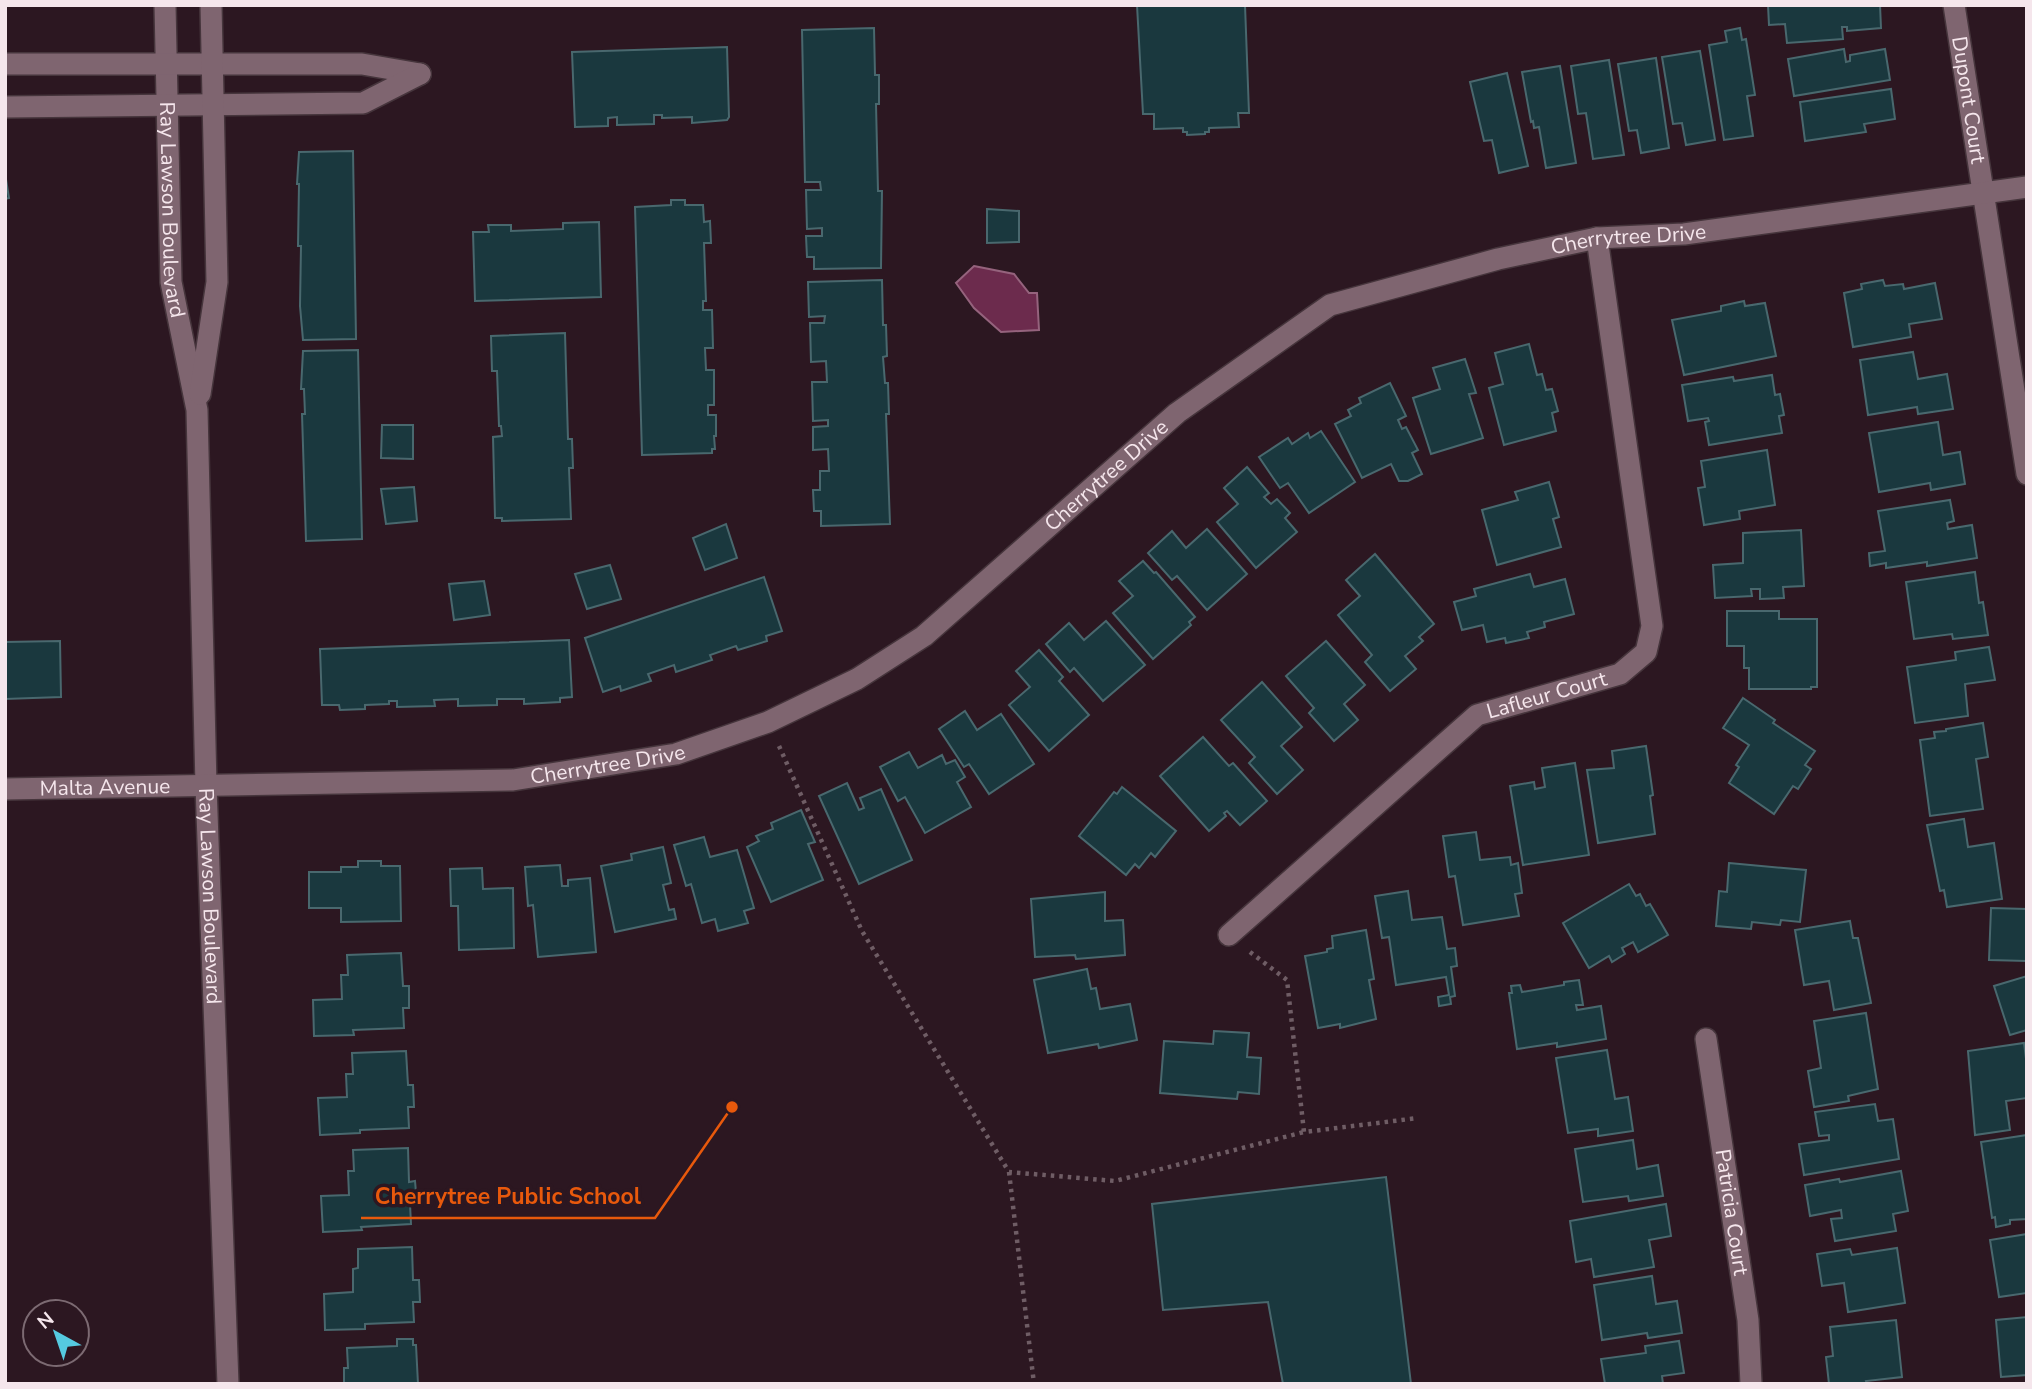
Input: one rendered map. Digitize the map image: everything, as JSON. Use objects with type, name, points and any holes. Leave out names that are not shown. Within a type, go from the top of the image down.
[{"type":"street","name":"Ray Lawson Boulevard","points":[[165,5],[171,282],[197,410],[206,786],[228,1384]]},
{"type":"street","name":"Ray Lawson Boulevard","points":[[197,410],[217,282],[211,5]]},
{"type":"street","name":"Dupont Court","points":[[1954,5],[2027,474]]},
{"type":"street","points":[[5,64],[362,64],[420,74],[363,103],[5,107]]},
{"type":"street","name":"Cherrytree Drive","points":[[206,786],[513,780],[676,754],[768,722],[857,680],[924,636],[1177,413],[1330,305],[1377,284],[1597,238],[1684,234],[2027,187]]},
{"type":"street","name":"Lafleur Court","points":[[1229,935],[1477,715],[1620,674],[1646,652],[1652,626],[1597,238]]},
{"type":"street","name":"Malta Avenue","points":[[5,789],[206,786]]},
{"type":"street","name":"Patricia Court","points":[[1706,1040],[1748,1320],[1751,1384]]},
{"type":"path","points":[[768,722],[862,931],[1009,1172],[1034,1384]]},
{"type":"path","points":[[1229,935],[1287,980],[1304,1132]]},
{"type":"path","points":[[1009,1172],[1115,1181],[1304,1132],[1418,1118]]},
{"type":"shaded area","points":[[974,266],[1014,274],[1029,293],[1037,293],[1039,330],[1001,332],[974,308],[956,283]]},
{"type":"building","points":[[1137,5],[1245,5],[1249,113],[1238,113],[1239,127],[1209,128],[1209,132],[1205,134],[1187,135],[1183,128],[1154,129],[1154,114],[1143,114]]},
{"type":"building","points":[[1768,5],[1880,5],[1881,28],[1847,31],[1847,27],[1842,27],[1843,39],[1787,43],[1785,24],[1769,25]]},
{"type":"building","points":[[874,28],[875,75],[879,75],[879,104],[876,104],[878,191],[882,191],[881,268],[814,269],[814,257],[807,257],[806,236],[822,236],[822,228],[807,229],[806,190],[821,190],[820,182],[805,182],[802,30]]},
{"type":"building","points":[[1740,28],[1742,40],[1746,39],[1755,95],[1747,96],[1753,136],[1724,140],[1709,45],[1727,42],[1725,31]]},
{"type":"building","points":[[727,47],[727,120],[692,123],[692,117],[662,118],[662,115],[654,115],[654,124],[617,125],[617,117],[608,118],[608,126],[575,127],[572,52]]},
{"type":"building","points":[[1844,49],[1846,62],[1850,61],[1850,55],[1885,49],[1890,80],[1794,96],[1788,59]]},
{"type":"building","points":[[1700,51],[1715,140],[1686,145],[1682,123],[1673,124],[1662,57]]},
{"type":"building","points":[[1656,58],[1669,148],[1641,153],[1637,130],[1629,131],[1618,64]]},
{"type":"building","points":[[1609,60],[1624,155],[1593,159],[1586,113],[1578,114],[1571,66]]},
{"type":"building","points":[[1560,66],[1576,163],[1546,168],[1539,127],[1534,128],[1533,121],[1531,122],[1522,72]]},
{"type":"building","points":[[1507,73],[1528,166],[1499,173],[1492,140],[1484,141],[1470,82]]},
{"type":"building","points":[[1891,89],[1895,119],[1864,124],[1866,132],[1805,141],[1800,102]]},
{"type":"building","points":[[353,151],[356,339],[303,340],[300,306],[301,246],[298,246],[299,152]]},
{"type":"building","points":[[5,173],[9,198],[5,199]]},
{"type":"building","points":[[671,200],[685,200],[685,205],[703,205],[704,222],[710,221],[711,243],[704,243],[706,301],[703,301],[703,310],[712,310],[713,348],[705,348],[706,370],[714,370],[714,405],[708,405],[708,415],[716,415],[715,449],[712,449],[712,453],[642,455],[635,207],[671,205]]},
{"type":"building","points":[[987,209],[1019,211],[1019,242],[987,243]]},
{"type":"building","points":[[599,222],[601,297],[475,301],[473,232],[489,232],[488,225],[511,225],[511,231],[563,229],[563,223]]},
{"type":"building","points":[[882,280],[887,356],[883,357],[885,383],[888,383],[889,414],[886,414],[890,524],[821,526],[821,511],[814,511],[813,490],[820,490],[820,471],[829,471],[828,449],[813,450],[813,427],[828,426],[828,420],[813,421],[812,382],[827,382],[826,361],[811,362],[810,323],[824,323],[825,316],[809,317],[808,282]]},
{"type":"building","points":[[1883,280],[1885,286],[1903,284],[1904,289],[1935,283],[1942,319],[1909,324],[1911,337],[1853,347],[1844,293],[1862,289],[1861,284]]},
{"type":"building","points":[[1744,301],[1745,306],[1765,303],[1776,356],[1684,375],[1672,320],[1721,311],[1721,306]]},
{"type":"building","points":[[565,333],[568,439],[572,439],[573,468],[569,468],[571,519],[502,521],[502,518],[495,518],[493,437],[502,436],[499,426],[497,371],[492,371],[491,336]]},
{"type":"building","points":[[1529,344],[1537,375],[1542,374],[1546,390],[1552,389],[1558,411],[1552,413],[1556,431],[1504,445],[1489,388],[1503,384],[1495,353]]},
{"type":"building","points":[[358,350],[362,539],[306,541],[302,414],[305,414],[304,389],[301,389],[303,351]]},
{"type":"building","points":[[1913,352],[1918,379],[1947,374],[1953,409],[1918,414],[1917,407],[1868,415],[1860,360]]},
{"type":"building","points":[[1465,359],[1476,393],[1469,394],[1483,438],[1431,454],[1413,398],[1440,389],[1433,368]]},
{"type":"building","points":[[1772,375],[1775,395],[1780,394],[1784,415],[1779,416],[1782,433],[1709,445],[1705,422],[1709,421],[1708,418],[1688,421],[1682,385],[1733,377],[1734,381]]},
{"type":"building","points":[[1390,383],[1406,416],[1398,420],[1402,429],[1406,427],[1418,450],[1412,453],[1422,474],[1408,481],[1399,481],[1391,464],[1362,478],[1335,424],[1351,416],[1348,410],[1361,403],[1359,398]]},
{"type":"building","points":[[1938,422],[1943,455],[1960,452],[1965,484],[1931,490],[1930,483],[1879,492],[1869,433]]},
{"type":"building","points":[[382,425],[413,425],[413,459],[381,458]]},
{"type":"building","points":[[1321,431],[1355,482],[1309,513],[1288,483],[1280,488],[1259,457],[1288,438],[1292,444],[1308,433],[1310,438]]},
{"type":"building","points":[[1767,450],[1775,505],[1739,511],[1740,519],[1704,525],[1698,488],[1705,487],[1701,461]]},
{"type":"building","points":[[1247,467],[1269,493],[1264,497],[1271,504],[1277,499],[1290,513],[1285,518],[1297,532],[1256,568],[1217,522],[1238,504],[1224,488]]},
{"type":"building","points":[[1549,482],[1559,517],[1553,519],[1561,547],[1497,565],[1482,510],[1518,500],[1515,492]]},
{"type":"building","points":[[414,487],[417,521],[386,524],[381,489]]},
{"type":"building","points":[[1950,500],[1954,521],[1947,523],[1948,529],[1972,525],[1977,558],[1927,566],[1927,562],[1886,568],[1886,563],[1870,566],[1869,553],[1885,551],[1878,511]]},
{"type":"building","points":[[726,524],[737,558],[705,570],[693,538]]},
{"type":"building","points":[[1207,529],[1247,574],[1207,610],[1177,576],[1172,580],[1148,553],[1172,531],[1186,548]]},
{"type":"building","points":[[1801,530],[1804,586],[1783,587],[1784,598],[1760,599],[1760,589],[1751,589],[1752,596],[1715,598],[1713,565],[1743,563],[1743,533]]},
{"type":"building","points":[[1375,554],[1434,624],[1419,637],[1423,641],[1405,656],[1416,669],[1390,691],[1365,662],[1372,655],[1338,615],[1360,596],[1346,580]]},
{"type":"building","points":[[1143,561],[1195,617],[1189,622],[1191,625],[1153,659],[1113,613],[1133,596],[1119,581]]},
{"type":"building","points":[[610,565],[621,599],[587,609],[575,574]]},
{"type":"building","points":[[1975,572],[1979,603],[1983,602],[1988,635],[1953,639],[1952,634],[1914,639],[1906,582]]},
{"type":"building","points":[[1530,574],[1534,587],[1565,579],[1574,614],[1544,622],[1545,627],[1527,632],[1529,638],[1506,643],[1505,638],[1487,642],[1483,625],[1462,630],[1454,602],[1476,596],[1474,589]]},
{"type":"building","points":[[764,577],[782,631],[766,636],[767,641],[738,650],[736,646],[710,655],[712,660],[676,672],[674,665],[648,674],[651,681],[621,691],[620,686],[603,692],[585,638]]},
{"type":"building","points":[[484,581],[490,615],[454,620],[449,584]]},
{"type":"building","points":[[1727,611],[1779,611],[1779,619],[1817,619],[1817,687],[1749,689],[1749,668],[1744,668],[1744,646],[1727,646]]},
{"type":"building","points":[[1106,621],[1145,665],[1103,701],[1074,668],[1070,672],[1046,644],[1069,623],[1084,640]]},
{"type":"building","points":[[569,640],[572,697],[560,698],[560,702],[524,704],[524,699],[497,699],[497,705],[458,706],[458,699],[434,700],[435,706],[397,707],[397,701],[389,701],[389,704],[365,705],[365,709],[340,710],[339,705],[322,705],[320,649]]},
{"type":"building","points":[[60,641],[61,697],[5,699],[5,642]]},
{"type":"building","points":[[1326,641],[1365,685],[1344,704],[1358,720],[1334,741],[1309,713],[1314,708],[1286,676]]},
{"type":"building","points":[[1989,647],[1995,680],[1965,684],[1968,716],[1915,723],[1907,667],[1956,660],[1955,652]]},
{"type":"building","points":[[1039,650],[1063,677],[1059,681],[1089,715],[1049,751],[1009,705],[1030,687],[1016,671]]},
{"type":"building","points":[[1262,682],[1302,727],[1281,746],[1303,770],[1277,794],[1249,763],[1255,757],[1221,720]]},
{"type":"building","points":[[1743,698],[1775,720],[1773,723],[1815,751],[1805,765],[1811,769],[1798,789],[1793,786],[1774,814],[1729,783],[1739,767],[1736,765],[1749,745],[1723,728]]},
{"type":"building","points":[[965,711],[977,730],[1001,714],[1034,764],[989,794],[969,764],[964,767],[939,729]]},
{"type":"building","points":[[1983,723],[1988,757],[1976,759],[1983,809],[1930,816],[1920,740],[1935,738],[1934,732]]},
{"type":"building","points":[[1203,737],[1229,766],[1233,763],[1267,801],[1240,825],[1227,811],[1224,813],[1226,816],[1209,831],[1160,776]]},
{"type":"building","points":[[1646,746],[1655,834],[1598,843],[1587,770],[1614,768],[1612,751]]},
{"type":"building","points":[[909,752],[918,768],[942,755],[946,764],[955,760],[965,777],[957,782],[971,807],[925,833],[905,797],[898,801],[880,767]]},
{"type":"building","points":[[1575,763],[1589,855],[1523,865],[1510,786],[1534,782],[1535,789],[1545,787],[1542,768]]},
{"type":"building","points":[[847,783],[859,810],[864,808],[860,798],[881,789],[912,860],[859,884],[819,796]]},
{"type":"building","points":[[1122,787],[1176,831],[1155,857],[1151,853],[1139,868],[1135,864],[1126,875],[1079,836],[1114,792],[1117,794]]},
{"type":"building","points":[[801,810],[815,842],[808,844],[823,880],[771,902],[747,847],[759,841],[756,836],[773,829],[771,823]]},
{"type":"building","points":[[1964,819],[1968,847],[1994,843],[2002,899],[1947,907],[1944,890],[1940,891],[1927,825]]},
{"type":"building","points":[[1476,832],[1480,860],[1510,857],[1511,865],[1518,863],[1522,893],[1515,894],[1519,916],[1463,925],[1455,876],[1449,877],[1443,836]]},
{"type":"building","points":[[704,837],[710,857],[737,850],[754,908],[744,911],[748,923],[718,931],[715,919],[702,923],[691,884],[686,886],[674,845]]},
{"type":"building","points":[[663,847],[671,883],[663,885],[669,910],[674,909],[676,919],[615,932],[601,866],[632,860],[631,854]]},
{"type":"building","points":[[358,861],[381,861],[381,866],[400,866],[401,921],[341,922],[341,908],[309,908],[309,872],[341,872],[341,867],[358,867]]},
{"type":"building","points":[[1729,863],[1806,870],[1800,922],[1781,920],[1780,925],[1752,922],[1751,929],[1716,926],[1719,891],[1727,892]]},
{"type":"building","points":[[560,865],[562,886],[568,886],[568,880],[590,878],[596,952],[538,957],[533,905],[528,906],[525,867]]},
{"type":"building","points":[[482,868],[483,889],[513,888],[514,948],[459,950],[458,906],[451,906],[450,869]]},
{"type":"building","points":[[1629,884],[1636,896],[1640,894],[1646,906],[1650,904],[1668,935],[1638,952],[1633,942],[1622,948],[1625,954],[1612,962],[1609,956],[1589,968],[1563,923]]},
{"type":"building","points":[[1408,891],[1412,920],[1442,917],[1447,949],[1455,948],[1457,966],[1451,967],[1455,996],[1450,997],[1451,1004],[1439,1006],[1438,997],[1449,995],[1446,977],[1396,985],[1389,937],[1382,938],[1375,896]]},
{"type":"building","points":[[1105,892],[1105,921],[1123,920],[1125,955],[1076,959],[1075,955],[1035,957],[1031,899]]},
{"type":"building","points":[[1991,908],[2027,909],[2027,961],[1989,960]]},
{"type":"building","points":[[1850,921],[1853,938],[1858,938],[1871,1003],[1834,1010],[1829,981],[1804,985],[1795,930]]},
{"type":"building","points":[[1366,930],[1374,979],[1369,980],[1376,1019],[1340,1028],[1340,1024],[1318,1028],[1305,956],[1327,952],[1327,949],[1333,948],[1332,936]]},
{"type":"building","points":[[401,953],[403,986],[409,986],[409,1008],[403,1008],[404,1028],[353,1030],[354,1035],[314,1036],[313,1000],[342,999],[341,975],[348,975],[347,955]]},
{"type":"building","points":[[1087,969],[1091,989],[1096,988],[1100,1009],[1130,1004],[1137,1040],[1099,1048],[1098,1044],[1048,1053],[1034,980]]},
{"type":"building","points":[[2027,976],[2027,1030],[2010,1035],[1994,986]]},
{"type":"building","points":[[1579,980],[1583,1005],[1576,1005],[1577,1010],[1601,1006],[1606,1039],[1557,1047],[1557,1043],[1517,1049],[1509,993],[1512,993],[1511,986],[1520,985],[1522,992]]},
{"type":"building","points":[[1866,1013],[1878,1089],[1848,1096],[1849,1101],[1814,1107],[1808,1071],[1821,1068],[1814,1021]]},
{"type":"building","points":[[1214,1031],[1249,1033],[1247,1057],[1261,1058],[1259,1094],[1238,1092],[1237,1099],[1160,1093],[1164,1041],[1213,1044]]},
{"type":"building","points":[[2024,1043],[2027,1098],[2006,1101],[2010,1130],[1975,1135],[1968,1051]]},
{"type":"building","points":[[1607,1050],[1615,1099],[1628,1097],[1633,1131],[1598,1136],[1598,1129],[1568,1133],[1556,1058]]},
{"type":"building","points":[[406,1051],[408,1085],[413,1085],[414,1107],[408,1107],[409,1128],[320,1135],[318,1098],[347,1097],[346,1074],[353,1074],[352,1053]]},
{"type":"building","points":[[1875,1104],[1878,1121],[1893,1119],[1899,1159],[1804,1175],[1799,1144],[1829,1140],[1829,1135],[1819,1136],[1815,1112]]},
{"type":"building","points":[[2027,1135],[2027,1219],[2010,1220],[2010,1224],[1996,1227],[1995,1217],[1992,1218],[1981,1142]]},
{"type":"building","points":[[1633,1140],[1637,1169],[1658,1165],[1663,1196],[1629,1201],[1628,1196],[1583,1202],[1575,1149]]},
{"type":"building","points":[[408,1148],[409,1182],[415,1181],[417,1204],[410,1204],[411,1224],[323,1232],[321,1196],[349,1195],[348,1171],[354,1171],[353,1150]]},
{"type":"building","points":[[1901,1171],[1908,1211],[1893,1214],[1896,1231],[1835,1241],[1831,1219],[1842,1218],[1841,1210],[1810,1216],[1805,1185]]},
{"type":"building","points":[[1386,1177],[1411,1384],[1283,1384],[1268,1302],[1163,1310],[1152,1204]]},
{"type":"building","points":[[1666,1204],[1671,1236],[1649,1240],[1654,1267],[1594,1277],[1591,1259],[1576,1262],[1570,1221]]},
{"type":"building","points":[[2027,1234],[2027,1293],[1999,1297],[1990,1240]]},
{"type":"building","points":[[412,1247],[413,1280],[419,1280],[420,1302],[413,1302],[414,1322],[365,1324],[365,1329],[325,1330],[324,1294],[353,1292],[353,1269],[358,1268],[358,1249]]},
{"type":"building","points":[[1897,1248],[1905,1303],[1848,1312],[1844,1283],[1822,1286],[1817,1254],[1850,1249],[1852,1255]]},
{"type":"building","points":[[1652,1276],[1656,1304],[1677,1301],[1682,1333],[1648,1338],[1647,1333],[1602,1340],[1594,1285]]},
{"type":"building","points":[[2027,1317],[2027,1375],[2001,1377],[1996,1320]]},
{"type":"building","points":[[1896,1320],[1902,1377],[1866,1381],[1867,1384],[1829,1384],[1826,1357],[1833,1356],[1830,1327]]},
{"type":"building","points":[[397,1339],[413,1339],[413,1345],[416,1345],[418,1384],[344,1384],[344,1368],[348,1368],[347,1348],[397,1346]]},
{"type":"building","points":[[1679,1341],[1684,1373],[1662,1376],[1663,1384],[1605,1384],[1601,1359],[1646,1353],[1645,1346]]},
{"type":"place","name":"Cherrytree Public School","points":[[732,1107]]}]
